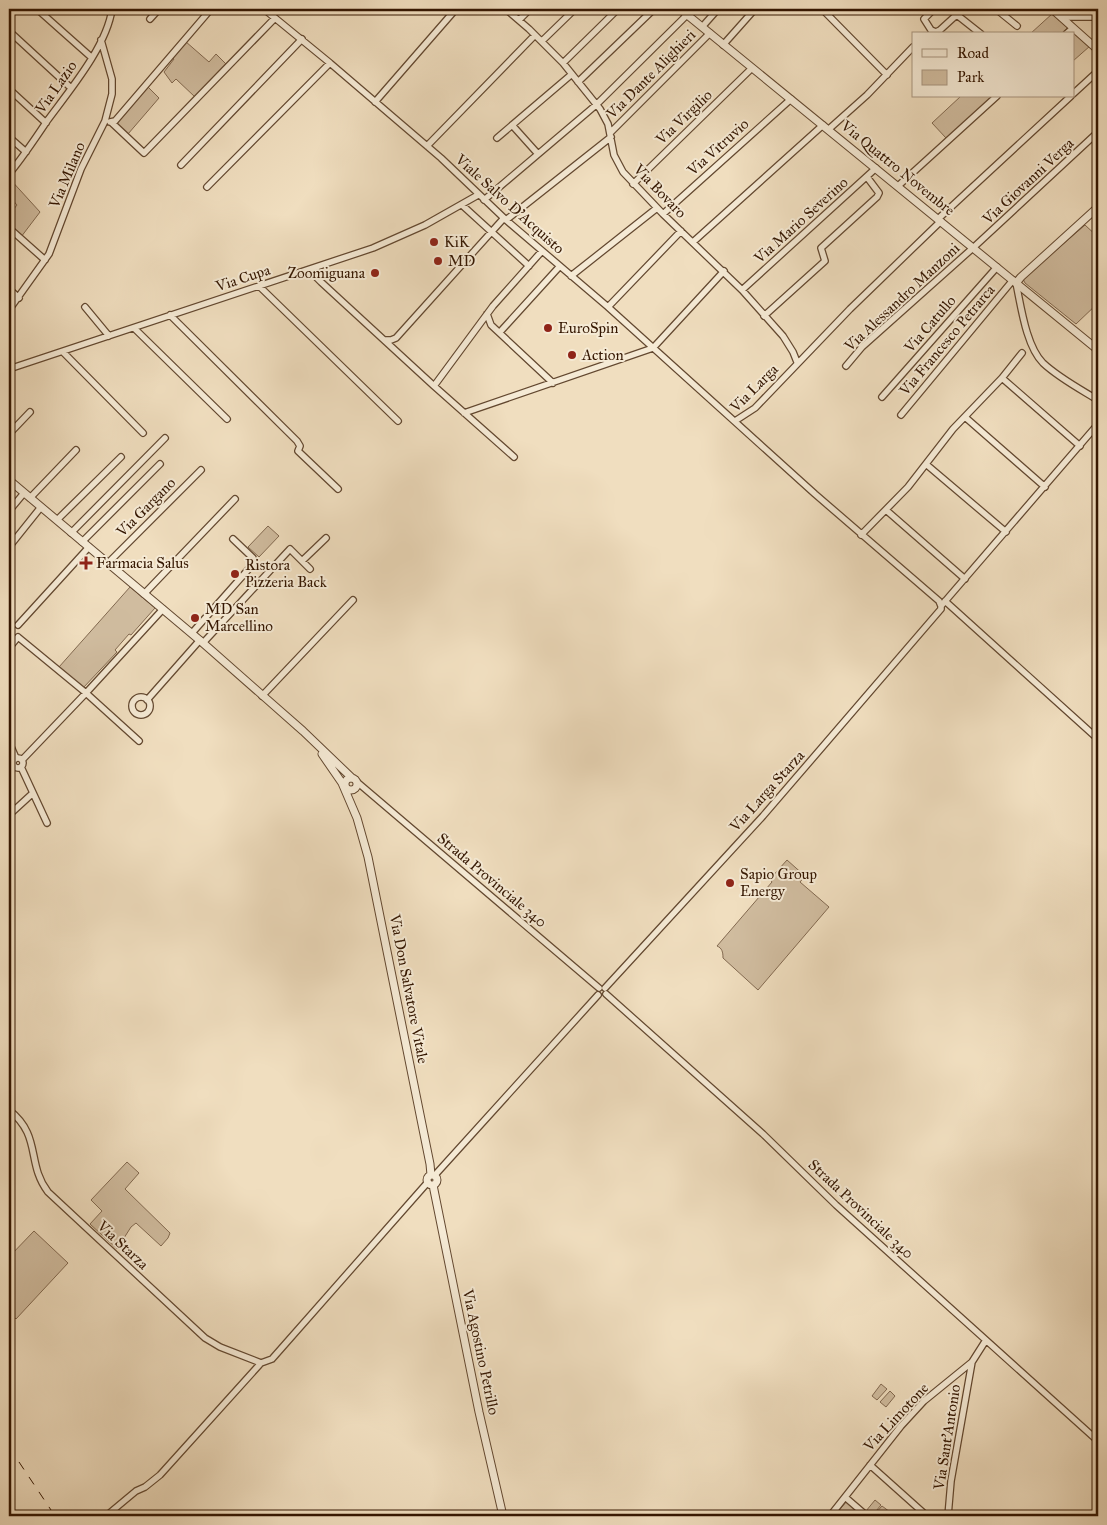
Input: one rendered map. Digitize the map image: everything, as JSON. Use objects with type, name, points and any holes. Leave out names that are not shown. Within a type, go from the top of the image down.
[{"type":"street","points":[[37,9],[91,57]]},
{"type":"street","name":"Via Lazio","points":[[9,174],[91,57],[101,40],[112,9]]},
{"type":"street","points":[[150,19],[159,9]]},
{"type":"street","points":[[108,121],[115,121],[211,9]]},
{"type":"street","name":"Viale Salvo D'Acquisto","points":[[264,9],[427,146],[478,195],[608,307],[735,421]]},
{"type":"street","points":[[375,102],[456,9]]},
{"type":"street","name":"Via Bovaro","points":[[500,9],[507,10],[519,20],[563,62],[608,124],[614,155],[623,172],[663,214],[742,290],[783,336],[794,352],[797,362]]},
{"type":"street","points":[[519,20],[530,9]]},
{"type":"street","points":[[542,42],[575,9]]},
{"type":"street","points":[[563,62],[618,9]]},
{"type":"street","points":[[578,82],[654,9]]},
{"type":"street","name":"Via Quattro Novembre","points":[[680,9],[1098,350]]},
{"type":"street","points":[[484,200],[596,105],[693,9]]},
{"type":"street","points":[[702,27],[718,9]]},
{"type":"street","points":[[724,45],[755,9]]},
{"type":"street","points":[[822,9],[887,75]]},
{"type":"street","points":[[934,9],[924,19],[929,32],[940,30],[963,9]]},
{"type":"street","points":[[996,9],[1017,26]]},
{"type":"street","points":[[1052,9],[1098,50]]},
{"type":"street","points":[[957,15],[978,32]]},
{"type":"street","points":[[1061,17],[1098,17]]},
{"type":"street","points":[[108,121],[144,153],[275,18]]},
{"type":"street","points":[[1068,32],[1073,28]]},
{"type":"street","points":[[9,31],[71,88]]},
{"type":"street","name":"Via Dante Alighieri","points":[[396,338],[491,232],[610,135],[710,33]]},
{"type":"street","points":[[427,146],[535,35]]},
{"type":"street","name":"Via Milano","points":[[9,310],[45,260],[81,169],[108,121],[112,79],[101,40]]},
{"type":"street","points":[[181,165],[302,40]]},
{"type":"street","points":[[692,242],[826,127],[868,95],[912,49]]},
{"type":"street","points":[[208,187],[330,63]]},
{"type":"street","name":"Via Virgilio","points":[[633,184],[752,68]]},
{"type":"street","name":"Via Larga","points":[[1074,93],[1098,71]]},
{"type":"street","points":[[497,138],[572,74]]},
{"type":"street","points":[[9,89],[46,123]]},
{"type":"street","points":[[898,186],[995,98]]},
{"type":"street","name":"Via Larga","points":[[1069,98],[940,220],[797,362],[755,408],[735,421],[861,535],[1098,739]]},
{"type":"street","name":"Via Vitruvio","points":[[663,214],[790,99]]},
{"type":"street","points":[[512,125],[538,154]]},
{"type":"street","name":"Via Giovanni Verga","points":[[974,247],[1098,132]]},
{"type":"street","points":[[9,137],[26,152]]},
{"type":"street","name":"Via Mario Severino","points":[[742,290],[876,168]]},
{"type":"street","points":[[764,316],[825,261],[820,248],[877,197],[878,190],[867,177]]},
{"type":"street","name":"Via Cupa","points":[[9,368],[63,352],[352,256],[425,225],[478,195]]},
{"type":"street","points":[[462,205],[529,266]]},
{"type":"street","points":[[1098,207],[1015,281],[1030,343],[1042,363],[1098,400]]},
{"type":"street","points":[[571,276],[657,208]]},
{"type":"street","points":[[9,228],[45,260]]},
{"type":"street","points":[[608,307],[681,231]]},
{"type":"street","name":"Via Alessandro Manzoni","points":[[846,366],[862,347],[974,247]]},
{"type":"street","points":[[434,386],[487,314],[542,251]]},
{"type":"street","points":[[500,332],[560,266]]},
{"type":"street","name":"Via Catullo","points":[[882,397],[997,267]]},
{"type":"street","points":[[312,269],[321,282],[514,457]]},
{"type":"street","points":[[464,413],[652,348],[724,272]]},
{"type":"street","name":"Via Francesco Petrarca","points":[[901,415],[1015,281]]},
{"type":"street","points":[[259,286],[398,421]]},
{"type":"street","points":[[9,289],[19,298]]},
{"type":"street","points":[[85,307],[109,336]]},
{"type":"street","points":[[487,314],[491,325],[553,382]]},
{"type":"street","points":[[170,315],[297,441],[300,446],[298,451],[338,489]]},
{"type":"street","points":[[480,324],[491,325]]},
{"type":"street","points":[[134,328],[226,420]]},
{"type":"street","points":[[385,340],[396,338]]},
{"type":"street","points":[[396,338],[394,342],[396,350]]},
{"type":"street","points":[[63,352],[143,433]]},
{"type":"street","points":[[861,535],[927,465],[953,429],[1002,378],[1022,353]]},
{"type":"street","points":[[1002,378],[1080,446]]},
{"type":"street","points":[[9,434],[30,412]]},
{"type":"street","points":[[964,417],[1045,487]]},
{"type":"street","name":"Via Larga Starza","points":[[106,1516],[136,1491],[145,1487],[160,1475],[261,1363],[272,1359],[432,1179],[763,816],[1098,424]]},
{"type":"street","points":[[71,533],[165,438]]},
{"type":"street","points":[[30,498],[76,450]]},
{"type":"street","points":[[56,520],[121,457]]},
{"type":"street","points":[[82,542],[160,464]]},
{"type":"street","points":[[927,465],[1006,532]]},
{"type":"street","name":"Via Gargano","points":[[108,563],[201,470]]},
{"type":"street","name":"Via Don Salvatore Vitale","points":[[9,480],[192,633],[314,744],[350,786],[353,810],[370,867],[430,1164],[434,1193]]},
{"type":"street","points":[[9,511],[24,492]]},
{"type":"street","points":[[144,594],[235,499]]},
{"type":"street","points":[[9,548],[41,507]]},
{"type":"street","points":[[886,510],[965,579]]},
{"type":"street","points":[[302,561],[326,538]]},
{"type":"street","points":[[192,633],[254,563],[253,558],[233,539]]},
{"type":"street","points":[[18,625],[88,547]]},
{"type":"street","points":[[147,700],[290,549],[310,569]]},
{"type":"street","points":[[262,696],[354,600]]},
{"type":"street","points":[[48,823],[33,793],[13,762],[19,759],[86,693],[163,609]]},
{"type":"street","points":[[9,648],[18,637],[86,693],[139,741]]},
{"type":"street","points":[[9,742],[19,759]]},
{"type":"street","name":"Via Don Salvatore Vitale","points":[[314,744],[350,786]]},
{"type":"street","points":[[9,772],[18,767]]},
{"type":"street","name":"Strada Provinciale 340","points":[[350,786],[368,791],[602,991],[763,1134],[836,1205],[1098,1441]]},
{"type":"street","points":[[9,815],[33,793]]},
{"type":"street","name":"Via Starza","points":[[10,1112],[25,1126],[39,1177],[48,1192],[205,1338],[220,1347],[261,1363]]},
{"type":"street","name":"Via Agostino Petrillo","points":[[434,1193],[477,1403],[503,1516]]},
{"type":"street","name":"Via Limotone","points":[[830,1516],[924,1401],[972,1362],[986,1340]]},
{"type":"street","name":"Via Sant'Antonio","points":[[948,1516],[951,1481],[972,1362]]},
{"type":"street","points":[[870,1465],[927,1516]]},
{"type":"street","points":[[845,1497],[867,1516]]},
{"type":"green space","points":[[1053,13],[1068,27],[1064,32],[1032,32]]},
{"type":"green space","points":[[1073,31],[1090,46],[1074,60],[1074,32]]},
{"type":"green space","points":[[185,41],[209,62],[216,54],[226,64],[195,97],[176,79],[172,83],[164,72],[174,59],[172,57]]},
{"type":"green space","points":[[147,86],[159,98],[128,134],[116,123]]},
{"type":"green space","points":[[959,98],[992,98],[946,138],[932,123]]},
{"type":"green space","points":[[9,178],[40,212],[21,237],[9,226],[9,215],[17,205],[9,196]]},
{"type":"green space","points":[[1085,225],[1098,237],[1098,303],[1076,324],[1025,283],[1023,279]]},
{"type":"green space","points":[[268,526],[279,536],[259,557],[248,547]]},
{"type":"green space","points":[[130,587],[155,608],[131,635],[129,634],[115,650],[117,652],[83,688],[59,667]]},
{"type":"green space","points":[[787,860],[805,876],[800,882],[829,907],[758,990],[723,958],[722,950],[717,946],[772,882],[770,879]]},
{"type":"green space","points":[[127,1162],[139,1173],[125,1189],[170,1233],[161,1246],[136,1223],[131,1227],[117,1249],[90,1224],[102,1211],[91,1200]]},
{"type":"green space","points":[[34,1231],[68,1263],[16,1319],[9,1312],[9,1257]]},
{"type":"green space","points":[[881,1384],[887,1389],[877,1400],[872,1396]]},
{"type":"green space","points":[[890,1391],[895,1396],[886,1407],[880,1402]]},
{"type":"green space","points":[[905,1404],[911,1409],[901,1420],[895,1415]]},
{"type":"green space","points":[[875,1500],[881,1505],[872,1516],[866,1511]]},
{"type":"green space","points":[[847,1501],[864,1516],[838,1516],[836,1514]]},
{"type":"green space","points":[[882,1506],[890,1512],[886,1516],[873,1516]]},
{"type":"railway","points":[[9,1447],[55,1516]]},
{"type":"place","name":"KiK","points":[[434,242]]},
{"type":"place","name":"MD","points":[[438,261]]},
{"type":"place","name":"Zoomiguana","points":[[375,273]]},
{"type":"place","name":"EuroSpin","points":[[548,328]]},
{"type":"place","name":"Action","points":[[572,355]]},
{"type":"place","name":"Farmacia Salus","points":[[86,563]]},
{"type":"place","name":"Ristora Pizzeria Back","points":[[235,574]]},
{"type":"place","name":"MD San Marcellino","points":[[195,618]]},
{"type":"place","name":"Sapio Group Energy","points":[[730,883]]}]
